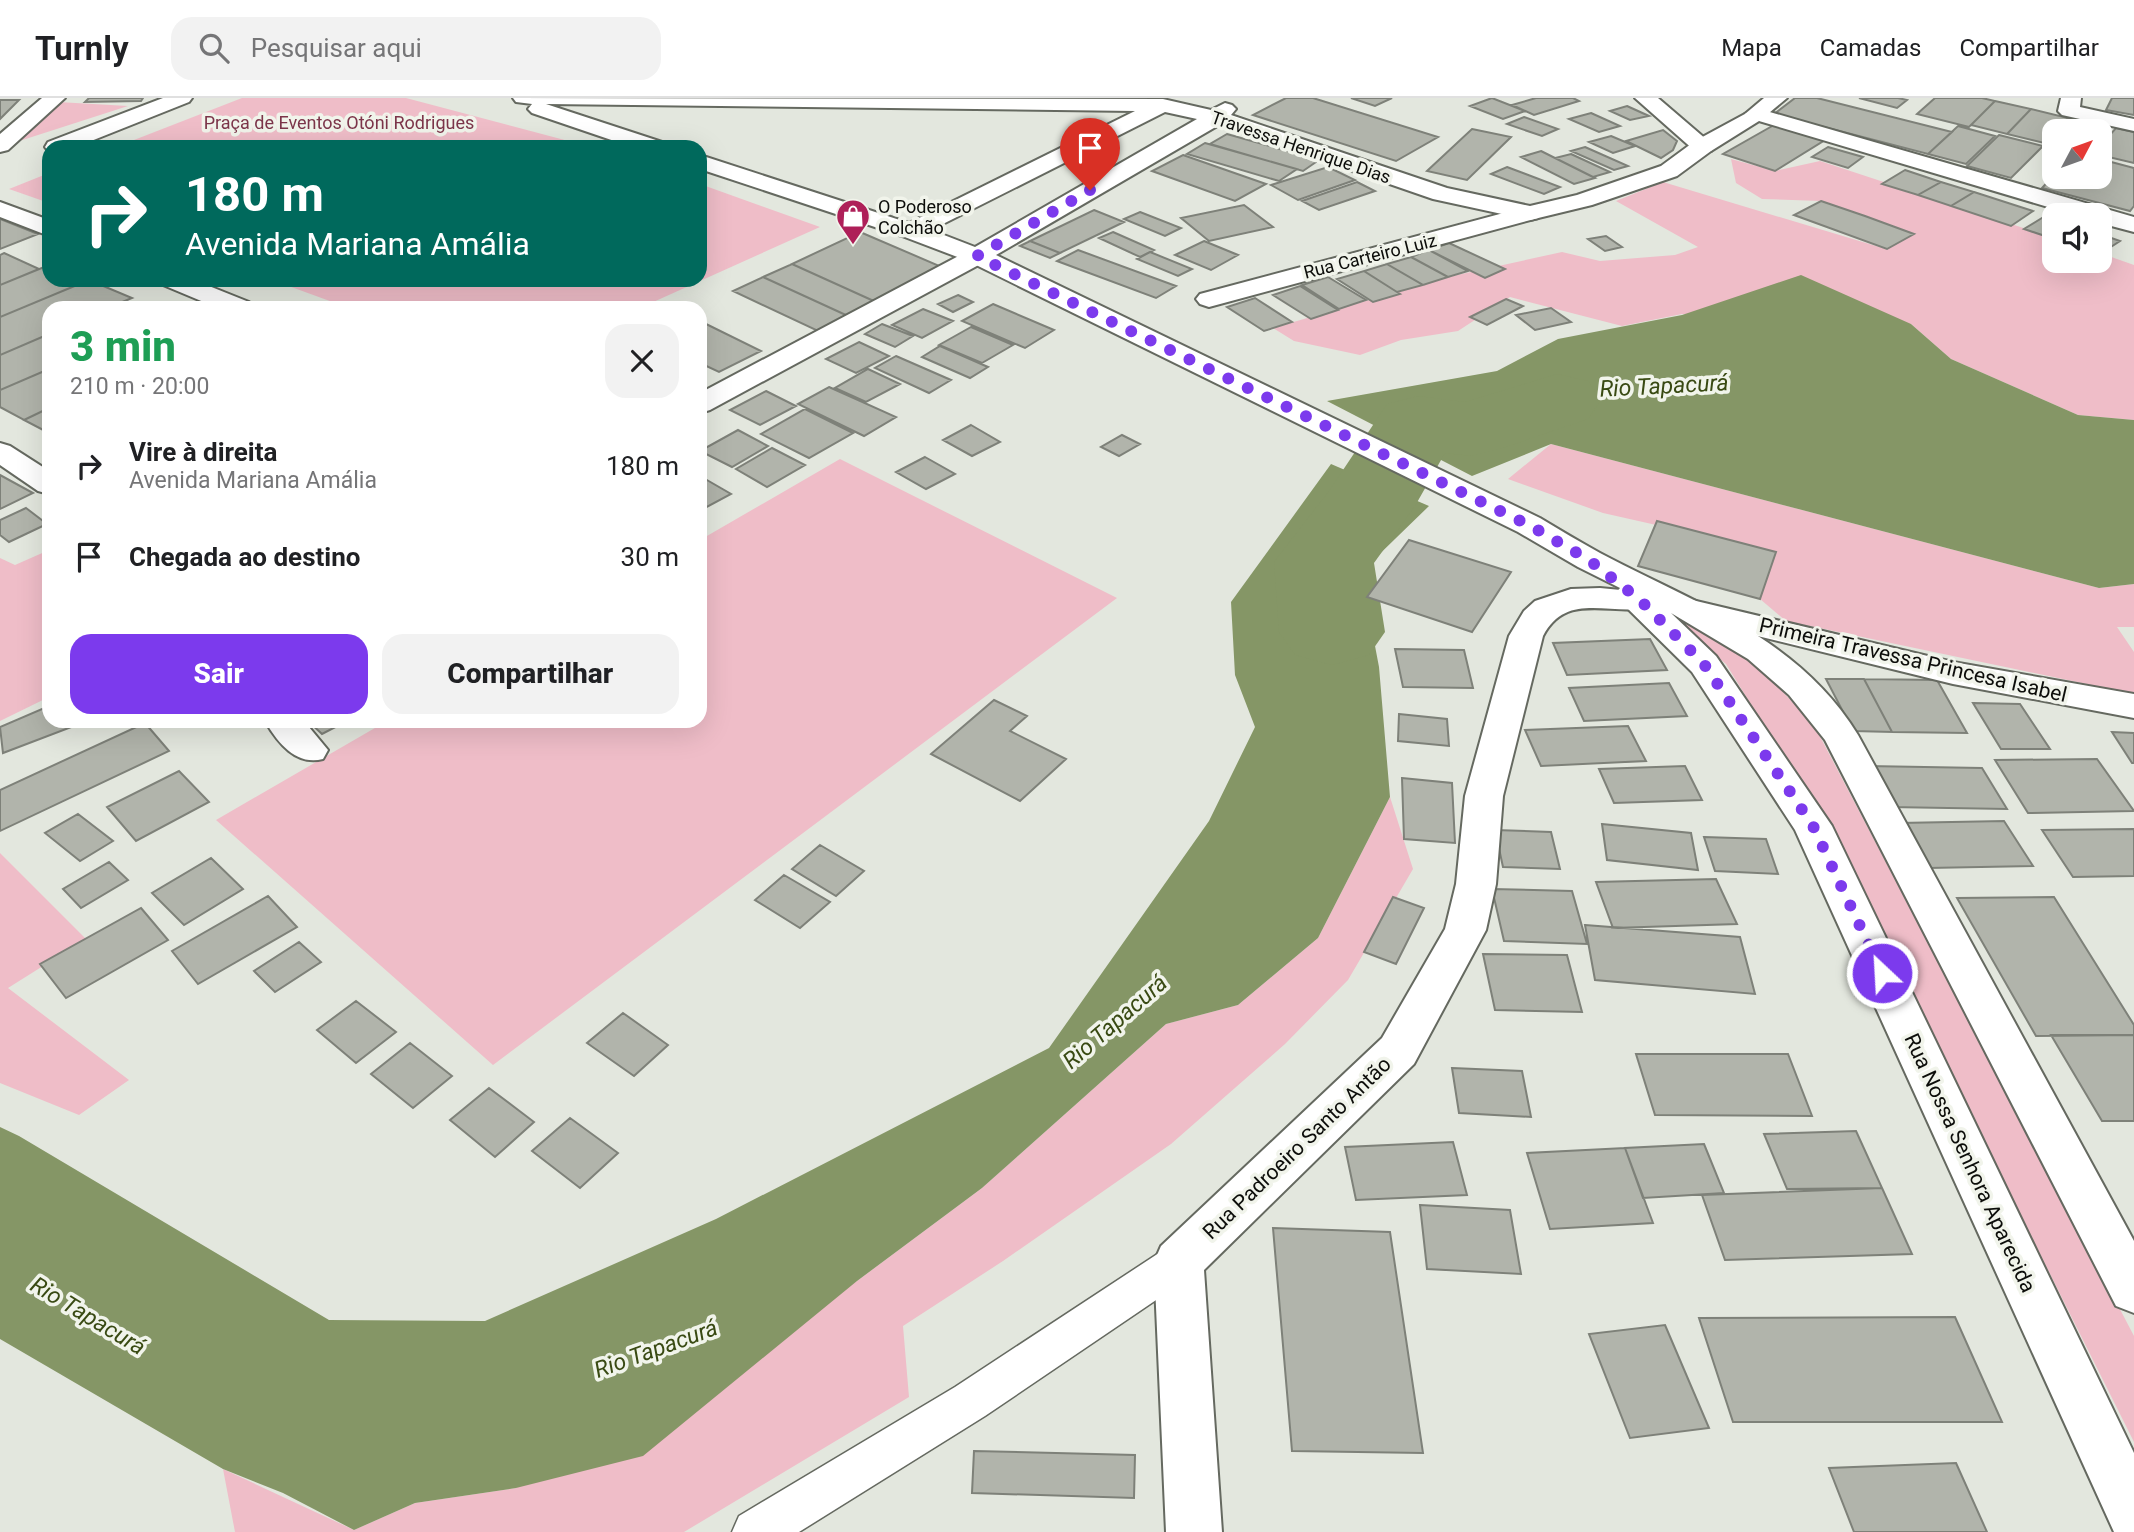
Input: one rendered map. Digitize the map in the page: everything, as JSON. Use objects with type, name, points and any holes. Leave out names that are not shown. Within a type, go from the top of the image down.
[{"type":"main road","points":[[0,145],[55,98]]},
{"type":"main road","points":[[75,140],[182,98]]},
{"type":"main road","points":[[504,98],[633,140]]},
{"type":"main road","name":"Travessa Henrique Dias","points":[[523,98],[1168,102],[1441,194],[1531,213]]},
{"type":"main road","points":[[707,400],[977,256],[1216,117],[1238,98]]},
{"type":"main road","points":[[1645,98],[1703,146]]},
{"type":"main road","name":"Rua Carteiro Luiz","points":[[1209,299],[1584,200],[1661,174],[1777,98]]},
{"type":"main road","points":[[707,164],[911,231],[1168,102]]},
{"type":"main road","points":[[2070,104],[2134,125]]},
{"type":"main road","points":[[1756,114],[2134,225]]},
{"type":"main road","points":[[0,209],[42,226]]},
{"type":"main road","name":"Rua Nossa Senhora Aparecida","points":[[911,231],[1023,276],[1529,525],[1589,560],[1692,610],[1760,651],[1801,687],[1840,735],[2134,1290]]},
{"type":"main road","points":[[189,287],[223,301]]},
{"type":"main road","points":[[0,452],[42,480]]},
{"type":"main road","name":"Rua Nossa Senhora Aparecida","points":[[1589,560],[1640,600],[1704,664],[1813,826],[2134,1514]]},
{"type":"main road","name":"Rua Padroeiro Santo Antão","points":[[1179,1262],[1398,1051],[1465,930],[1476,884],[1483,796],[1526,636],[1537,616],[1555,603],[1570,600],[1640,600]]},
{"type":"main road","name":"Primeira Travessa Princesa Isabel","points":[[1692,610],[1953,673],[2134,706]]},
{"type":"main road","points":[[290,728],[310,750]]},
{"type":"main road","points":[[1179,1262],[1194,1532]]},
{"type":"lane","name":"Rua Padroeiro Santo Antão","points":[[755,1532],[862,1472],[1049,1351],[1179,1262]]},
{"type":"green space","name":"Praça de Eventos Otóni Rodrigues","points":[[242,98],[406,98],[565,140],[134,140]]},
{"type":"green space","points":[[58,102],[128,106],[7,145]]},
{"type":"green space","points":[[1731,159],[1775,171],[1820,161],[2042,234],[2042,273],[2112,273],[2112,257],[2134,265],[2134,420],[2078,415],[1951,359],[1911,324],[1682,314],[1622,326],[1510,297],[1458,331],[1401,340],[1360,355],[1294,341],[1273,328],[1448,277],[1562,252],[1600,261],[1675,255],[1698,247],[1616,201],[1663,182],[1886,249],[1913,234],[1821,201],[1762,199],[1736,183]]},
{"type":"green space","points":[[42,176],[42,201],[9,189]]},
{"type":"green space","points":[[707,187],[820,227],[707,278]]},
{"type":"green space","points":[[291,287],[687,287],[656,301],[330,301]]},
{"type":"green space","points":[[1551,444],[2099,588],[2134,584],[2134,627],[2117,627],[2134,652],[2134,694],[1786,621],[1760,599],[1776,552],[1603,513],[1508,479]]},
{"type":"green space","points":[[840,459],[1117,598],[493,1065],[216,820],[375,728],[707,728],[707,536]]},
{"type":"green space","points":[[42,553],[42,700],[0,721],[0,558],[15,565]]},
{"type":"green space","points":[[1649,600],[1747,654],[1814,725],[2134,1336],[2134,1442],[1827,828],[1726,664]]},
{"type":"green space","points":[[1390,797],[1413,869],[1348,980],[1285,1044],[1171,1144],[1003,1261],[903,1326],[909,1397],[684,1532],[235,1532],[223,1469],[354,1530],[415,1503],[516,1488],[857,1281],[982,1188],[1166,1024],[1238,1005],[1318,938]]},
{"type":"green space","points":[[0,853],[86,939],[8,988],[129,1080],[79,1115],[0,1083]]},
{"type":"water","points":[[1801,275],[1911,324],[1951,359],[2078,415],[2134,420],[2134,584],[2099,588],[1551,444],[1472,476],[1327,401],[1497,371],[1558,339],[1682,315]]},
{"type":"water","points":[[1331,464],[1429,506],[1361,572],[1379,667],[1390,797],[1318,938],[1238,1005],[1166,1024],[982,1188],[857,1281],[643,1456],[516,1488],[415,1503],[354,1530],[283,1493],[223,1469],[0,1339],[0,1127],[329,1320],[485,1321],[716,1219],[1049,1048],[1209,821],[1255,727],[1235,675],[1231,602]]},
{"type":"building","points":[[89,98],[143,98],[141,101],[85,102]]},
{"type":"building","points":[[1286,98],[1313,98],[1438,137],[1396,161],[1253,115]]},
{"type":"building","points":[[1351,98],[1392,98],[1375,106]]},
{"type":"building","points":[[1492,98],[1525,111],[1503,119],[1470,106]]},
{"type":"building","points":[[1536,98],[1573,98],[1579,101],[1534,115],[1512,105]]},
{"type":"building","points":[[1795,98],[1817,98],[1952,132],[1928,154],[1774,114]]},
{"type":"building","points":[[1859,98],[1898,98],[1907,100],[1897,108]]},
{"type":"building","points":[[1935,98],[1982,98],[1995,101],[1969,127],[1917,114]]},
{"type":"building","points":[[2112,98],[2134,98],[2134,115],[2106,110]]},
{"type":"building","points":[[0,100],[19,100],[0,119]]},
{"type":"building","points":[[1995,101],[2031,109],[2007,134],[1971,125]]},
{"type":"building","points":[[1627,106],[1649,116],[1630,120],[1610,111]]},
{"type":"building","points":[[2031,109],[2068,118],[2042,119],[2042,143],[2007,134]]},
{"type":"building","points":[[1591,113],[1620,126],[1599,132],[1569,119]]},
{"type":"building","points":[[1524,117],[1558,129],[1542,136],[1507,124]]},
{"type":"building","points":[[1774,125],[1825,140],[1775,171],[1723,154]]},
{"type":"building","points":[[1958,126],[1995,136],[1966,164],[1928,154]]},
{"type":"building","points":[[2116,128],[2134,132],[2134,163],[2112,158],[2112,132]]},
{"type":"building","points":[[1472,129],[1511,137],[1467,180],[1427,171]]},
{"type":"building","points":[[1663,130],[1677,141],[1673,150],[1661,158],[1626,141]]},
{"type":"building","points":[[1227,134],[1319,160],[1303,171],[1210,144]]},
{"type":"building","points":[[1999,135],[2042,146],[2011,178],[1967,166]]},
{"type":"building","points":[[1611,136],[1635,146],[1613,153],[1589,142]]},
{"type":"building","points":[[1205,143],[1297,169],[1279,181],[1187,154]]},
{"type":"building","points":[[1585,147],[1628,166],[1614,170],[1571,151]]},
{"type":"building","points":[[1828,147],[1863,157],[1848,168],[1812,157]]},
{"type":"building","points":[[1541,151],[1595,178],[1574,184],[1521,157]]},
{"type":"building","points":[[1571,154],[1610,172],[1593,177],[1555,158]]},
{"type":"building","points":[[1183,155],[1266,184],[1235,201],[1152,171]]},
{"type":"building","points":[[2112,162],[2134,168],[2134,206],[2130,211],[2112,206],[2112,203],[2099,203],[2046,189],[2112,189]]},
{"type":"building","points":[[1328,167],[1355,180],[1298,200],[1271,185]]},
{"type":"building","points":[[1507,167],[1560,187],[1544,194],[1491,174]]},
{"type":"building","points":[[1905,170],[1941,182],[1918,195],[1882,184]]},
{"type":"building","points":[[1357,182],[1375,191],[1319,210],[1302,201]]},
{"type":"building","points":[[1941,182],[1974,192],[1951,206],[1918,195]]},
{"type":"building","points":[[1974,192],[2033,211],[2011,226],[1951,206]]},
{"type":"building","points":[[1821,201],[1914,234],[1887,249],[1794,215]]},
{"type":"building","points":[[1244,205],[1273,227],[1209,241],[1181,218]]},
{"type":"building","points":[[1094,210],[1124,222],[1060,253],[1030,241]]},
{"type":"building","points":[[1140,212],[1181,228],[1165,236],[1124,219]]},
{"type":"building","points":[[2042,218],[2042,235],[2024,229]]},
{"type":"building","points":[[0,219],[38,234],[0,249]]},
{"type":"building","points":[[860,232],[944,268],[876,302],[792,264]]},
{"type":"building","points":[[1113,232],[1154,250],[1140,257],[1099,238]]},
{"type":"building","points":[[1606,236],[1622,247],[1605,251],[1588,239]]},
{"type":"building","points":[[2112,238],[2120,241],[2112,246]]},
{"type":"building","points":[[1030,241],[1060,253],[1050,258],[1020,246]]},
{"type":"building","points":[[1204,241],[1238,255],[1211,270],[1175,255]]},
{"type":"building","points":[[1449,243],[1505,269],[1485,278],[1429,250]]},
{"type":"building","points":[[1078,250],[1176,286],[1156,298],[1057,261]]},
{"type":"building","points":[[1429,250],[1468,271],[1448,277],[1411,257]]},
{"type":"building","points":[[1150,252],[1192,269],[1178,276],[1137,259]]},
{"type":"building","points":[[4,253],[39,269],[0,285],[0,255]]},
{"type":"building","points":[[1411,257],[1448,277],[1423,285],[1387,264]]},
{"type":"building","points":[[792,264],[876,302],[848,316],[763,277]]},
{"type":"building","points":[[1387,264],[1423,285],[1397,292],[1364,271]]},
{"type":"building","points":[[42,268],[42,287],[72,287],[0,317],[0,285]]},
{"type":"building","points":[[1364,271],[1400,294],[1373,302],[1337,279]]},
{"type":"building","points":[[763,277],[848,316],[818,331],[733,291]]},
{"type":"building","points":[[1328,277],[1366,300],[1339,309],[1302,285]]},
{"type":"building","points":[[1300,286],[1338,310],[1311,319],[1273,295]]},
{"type":"building","points":[[72,287],[106,287],[132,298],[125,301],[42,301],[42,337],[0,355],[0,317]]},
{"type":"building","points":[[958,295],[973,302],[953,312],[938,304]]},
{"type":"building","points":[[1255,298],[1292,322],[1264,331],[1227,307]]},
{"type":"building","points":[[1506,299],[1523,306],[1487,325],[1470,317]]},
{"type":"building","points":[[993,304],[1054,330],[1025,348],[962,321]]},
{"type":"building","points":[[1551,308],[1571,322],[1535,330],[1516,315]]},
{"type":"building","points":[[923,309],[953,321],[922,338],[892,325]]},
{"type":"building","points":[[707,324],[761,351],[719,372],[707,366]]},
{"type":"building","points":[[882,324],[913,336],[895,347],[865,334]]},
{"type":"building","points":[[971,327],[1013,345],[982,363],[939,345]]},
{"type":"building","points":[[42,337],[42,372],[0,390],[0,355]]},
{"type":"building","points":[[859,342],[889,356],[856,373],[826,359]]},
{"type":"building","points":[[940,346],[988,367],[970,378],[922,357]]},
{"type":"building","points":[[896,356],[951,380],[929,393],[875,368]]},
{"type":"building","points":[[868,369],[900,384],[866,402],[835,388]]},
{"type":"building","points":[[42,372],[42,411],[24,420],[0,407],[0,390]]},
{"type":"building","points":[[829,387],[896,417],[864,436],[798,404]]},
{"type":"building","points":[[766,391],[796,406],[760,425],[730,410]]},
{"type":"building","points":[[805,409],[853,433],[809,458],[761,434]]},
{"type":"building","points":[[42,411],[42,429],[24,420]]},
{"type":"building","points":[[971,425],[1000,442],[972,456],[943,440]]},
{"type":"building","points":[[738,430],[768,446],[732,467],[707,454],[707,447]]},
{"type":"building","points":[[1122,435],[1140,444],[1119,456],[1101,447]]},
{"type":"building","points":[[772,448],[805,465],[767,487],[736,469]]},
{"type":"building","points":[[925,457],[955,474],[926,489],[896,472]]},
{"type":"building","points":[[0,475],[33,493],[0,509]]},
{"type":"building","points":[[707,480],[731,494],[707,507]]},
{"type":"building","points":[[26,508],[42,520],[42,526],[9,542],[0,535],[0,520]]},
{"type":"building","points":[[1657,521],[1776,552],[1760,599],[1638,566]]},
{"type":"building","points":[[1409,540],[1511,572],[1472,632],[1367,597]]},
{"type":"building","points":[[1650,639],[1667,670],[1567,675],[1553,643]]},
{"type":"building","points":[[1395,649],[1464,650],[1473,688],[1403,687]]},
{"type":"building","points":[[1826,679],[1864,679],[1892,732],[1853,731]]},
{"type":"building","points":[[1864,679],[1937,680],[1967,733],[1892,732]]},
{"type":"building","points":[[1669,683],[1687,716],[1584,721],[1569,688]]},
{"type":"building","points":[[994,700],[1027,716],[1010,731],[1066,759],[1020,801],[931,754]]},
{"type":"building","points":[[1973,703],[2020,704],[2050,749],[2001,749]]},
{"type":"building","points":[[42,709],[42,728],[69,728],[3,753],[0,727]]},
{"type":"building","points":[[1399,714],[1447,719],[1449,746],[1398,741]]},
{"type":"building","points":[[1628,726],[1646,761],[1541,766],[1525,730]]},
{"type":"building","points":[[134,728],[149,728],[169,751],[0,831],[0,790]]},
{"type":"building","points":[[316,728],[334,728],[322,734]]},
{"type":"building","points":[[2112,732],[2134,733],[2134,763],[2132,763]]},
{"type":"building","points":[[2097,759],[2134,811],[2028,813],[1995,760]]},
{"type":"building","points":[[1685,766],[1702,800],[1614,803],[1599,769]]},
{"type":"building","points":[[1867,766],[1982,768],[2007,809],[1889,807]]},
{"type":"building","points":[[179,771],[209,802],[136,841],[107,807]]},
{"type":"building","points":[[1402,778],[1452,783],[1455,843],[1404,839]]},
{"type":"building","points":[[78,814],[113,841],[80,861],[45,833]]},
{"type":"building","points":[[2004,821],[2033,866],[1928,868],[1900,823]]},
{"type":"building","points":[[1602,824],[1691,833],[1698,870],[1607,860]]},
{"type":"building","points":[[2134,829],[2134,876],[2073,877],[2042,830]]},
{"type":"building","points":[[1495,830],[1551,832],[1560,869],[1503,867]]},
{"type":"building","points":[[1704,837],[1766,839],[1778,874],[1715,871]]},
{"type":"building","points":[[820,845],[864,871],[836,896],[792,869]]},
{"type":"building","points":[[211,858],[243,889],[184,925],[152,893]]},
{"type":"building","points":[[109,862],[128,880],[81,908],[63,889]]},
{"type":"building","points":[[784,875],[830,902],[800,928],[755,900]]},
{"type":"building","points":[[1716,879],[1737,924],[1613,928],[1596,882]]},
{"type":"building","points":[[1492,889],[1572,891],[1587,944],[1504,941]]},
{"type":"building","points":[[268,896],[297,927],[198,984],[172,951]]},
{"type":"building","points":[[1393,897],[1424,908],[1396,964],[1364,952]]},
{"type":"building","points":[[2054,897],[2134,1025],[2134,1035],[2036,1036],[1957,898]]},
{"type":"building","points":[[141,908],[168,940],[66,998],[40,964]]},
{"type":"building","points":[[1585,925],[1740,937],[1755,994],[1595,980]]},
{"type":"building","points":[[299,942],[321,962],[275,992],[254,971]]},
{"type":"building","points":[[1483,954],[1567,955],[1582,1012],[1495,1010]]},
{"type":"building","points":[[356,1001],[396,1032],[356,1063],[317,1030]]},
{"type":"building","points":[[623,1013],[668,1045],[634,1076],[587,1043]]},
{"type":"building","points":[[2051,1035],[2134,1035],[2134,1121],[2102,1121]]},
{"type":"building","points":[[410,1043],[452,1076],[413,1108],[371,1074]]},
{"type":"building","points":[[1636,1054],[1788,1054],[1812,1116],[1655,1115]]},
{"type":"building","points":[[1452,1068],[1522,1071],[1531,1117],[1459,1113]]},
{"type":"building","points":[[489,1088],[534,1122],[495,1157],[450,1120]]},
{"type":"building","points":[[570,1118],[618,1153],[580,1188],[532,1151]]},
{"type":"building","points":[[1856,1131],[1882,1188],[1787,1189],[1764,1134]]},
{"type":"building","points":[[1453,1142],[1467,1195],[1356,1200],[1345,1147]]},
{"type":"building","points":[[1704,1144],[1724,1193],[1643,1198],[1625,1148]]},
{"type":"building","points":[[1625,1148],[1653,1223],[1550,1229],[1527,1153]]},
{"type":"building","points":[[1882,1188],[1912,1254],[1725,1260],[1702,1195]]},
{"type":"building","points":[[1420,1205],[1510,1210],[1521,1274],[1427,1269]]},
{"type":"building","points":[[1273,1228],[1390,1232],[1423,1453],[1292,1451]]},
{"type":"building","points":[[1955,1317],[2002,1422],[1733,1422],[1699,1318]]},
{"type":"building","points":[[1665,1325],[1709,1428],[1630,1438],[1589,1334]]},
{"type":"building","points":[[974,1451],[1135,1455],[1134,1498],[972,1493]]},
{"type":"building","points":[[1956,1463],[1987,1532],[1854,1532],[1829,1468]]},
{"type":"waterway","name":"Rio Tapacurá","points":[[1332,632],[1324,562],[1367,506],[1418,423],[1471,429],[1557,400]]},
{"type":"place","name":"O Poderoso Colchão","points":[[853,246]]},
{"type":"route","points":[[1090,190],[977,256],[1023,276],[1529,525],[1589,560],[1640,600],[1704,664],[1813,826],[1882,973]]}]
